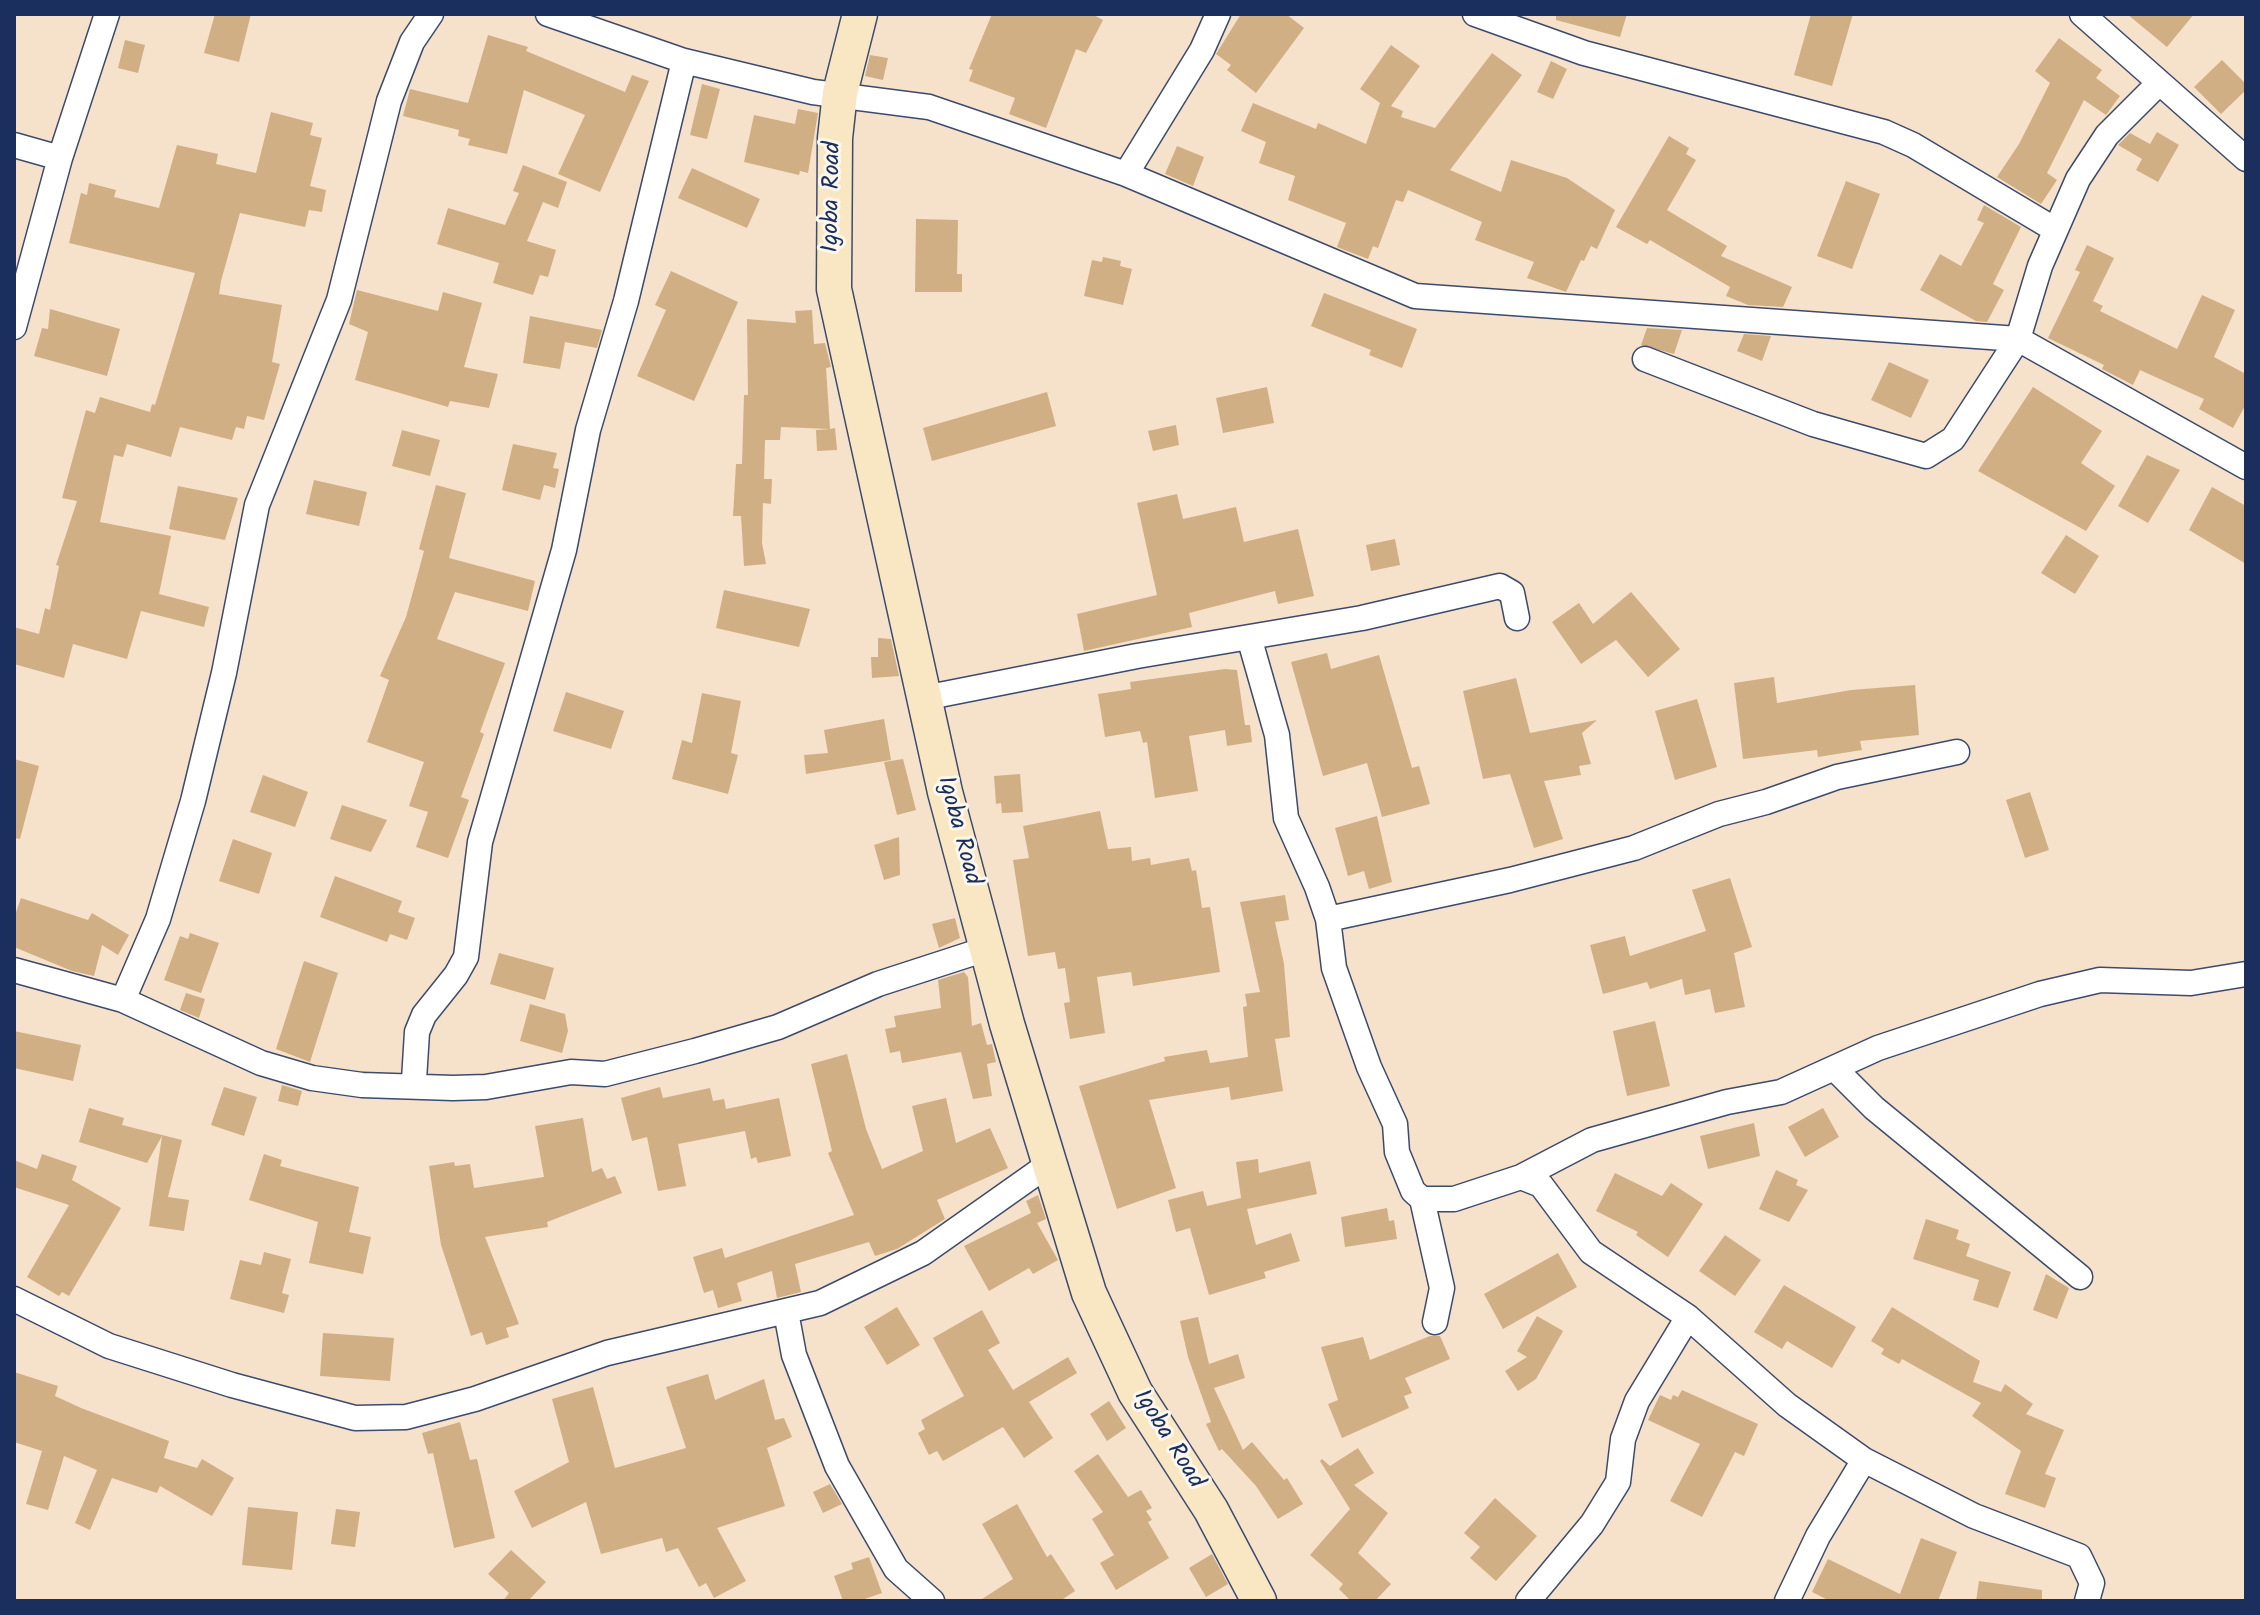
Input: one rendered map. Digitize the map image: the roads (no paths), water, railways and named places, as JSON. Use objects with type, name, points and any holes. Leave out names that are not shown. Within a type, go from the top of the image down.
[{"type":"street","points":[[14,327],[60,158],[107,14]]},
{"type":"street","points":[[123,1000],[158,919],[193,801],[224,673],[257,505],[339,300],[389,101],[412,42],[431,14]]},
{"type":"street","points":[[548,14],[684,61],[813,92],[840,93],[929,107],[1126,174],[1415,296],[2018,339],[2246,467]]},
{"type":"street","name":"Igoba Road","points":[[860,14],[840,93],[832,195],[834,289],[945,792],[1007,1024],[1052,1162],[1089,1293],[1135,1392],[1211,1510],[1259,1601]]},
{"type":"street","points":[[1126,174],[1202,50],[1218,14]]},
{"type":"street","points":[[1475,14],[1584,53],[1884,132],[1913,145],[2054,229]]},
{"type":"street","points":[[2082,14],[2111,36],[2158,84],[2246,159]]},
{"type":"street","points":[[419,1087],[414,1080],[417,1032],[424,1015],[456,975],[466,957],[480,842],[564,550],[588,430],[617,338],[684,61]]},
{"type":"street","points":[[1645,359],[1813,424],[1926,456],[1953,439],[2018,339],[2054,229],[2078,179],[2107,135],[2158,84]]},
{"type":"street","points":[[14,145],[60,158]]},
{"type":"street","points":[[924,698],[1362,618],[1500,586],[1512,593],[1517,618]]},
{"type":"street","points":[[1249,637],[1277,735],[1286,818],[1328,919],[1334,968],[1350,1016],[1395,1124],[1397,1152],[1404,1172],[1413,1191],[1422,1199],[1442,1288],[1435,1322]]},
{"type":"street","points":[[1328,919],[1510,880],[1603,856],[1837,777],[1957,752]]},
{"type":"street","points":[[14,970],[123,1000],[261,1063],[312,1078],[419,1087],[486,1087],[571,1072],[605,1074],[778,1027],[878,984],[989,948]]},
{"type":"street","points":[[1422,1199],[1454,1199],[1521,1177],[1592,1140],[1727,1102],[1781,1092],[1878,1048],[2040,994],[2100,980],[2191,983],[2246,974]]},
{"type":"street","points":[[1834,1068],[1874,1108],[2080,1277]]},
{"type":"street","points":[[14,1299],[109,1346],[355,1418],[406,1417],[442,1409],[607,1353],[820,1303],[923,1253],[1052,1162]]},
{"type":"street","points":[[1521,1177],[1541,1185],[1591,1252],[1688,1317],[1787,1405],[1864,1460],[1974,1516],[2079,1556],[2092,1583],[2087,1601]]},
{"type":"street","points":[[786,1312],[794,1355],[837,1466],[896,1569],[932,1601]]},
{"type":"street","points":[[1528,1601],[1592,1524],[1618,1482],[1623,1439],[1637,1401],[1688,1317]]},
{"type":"street","points":[[1787,1601],[1818,1536],[1864,1460]]}]
